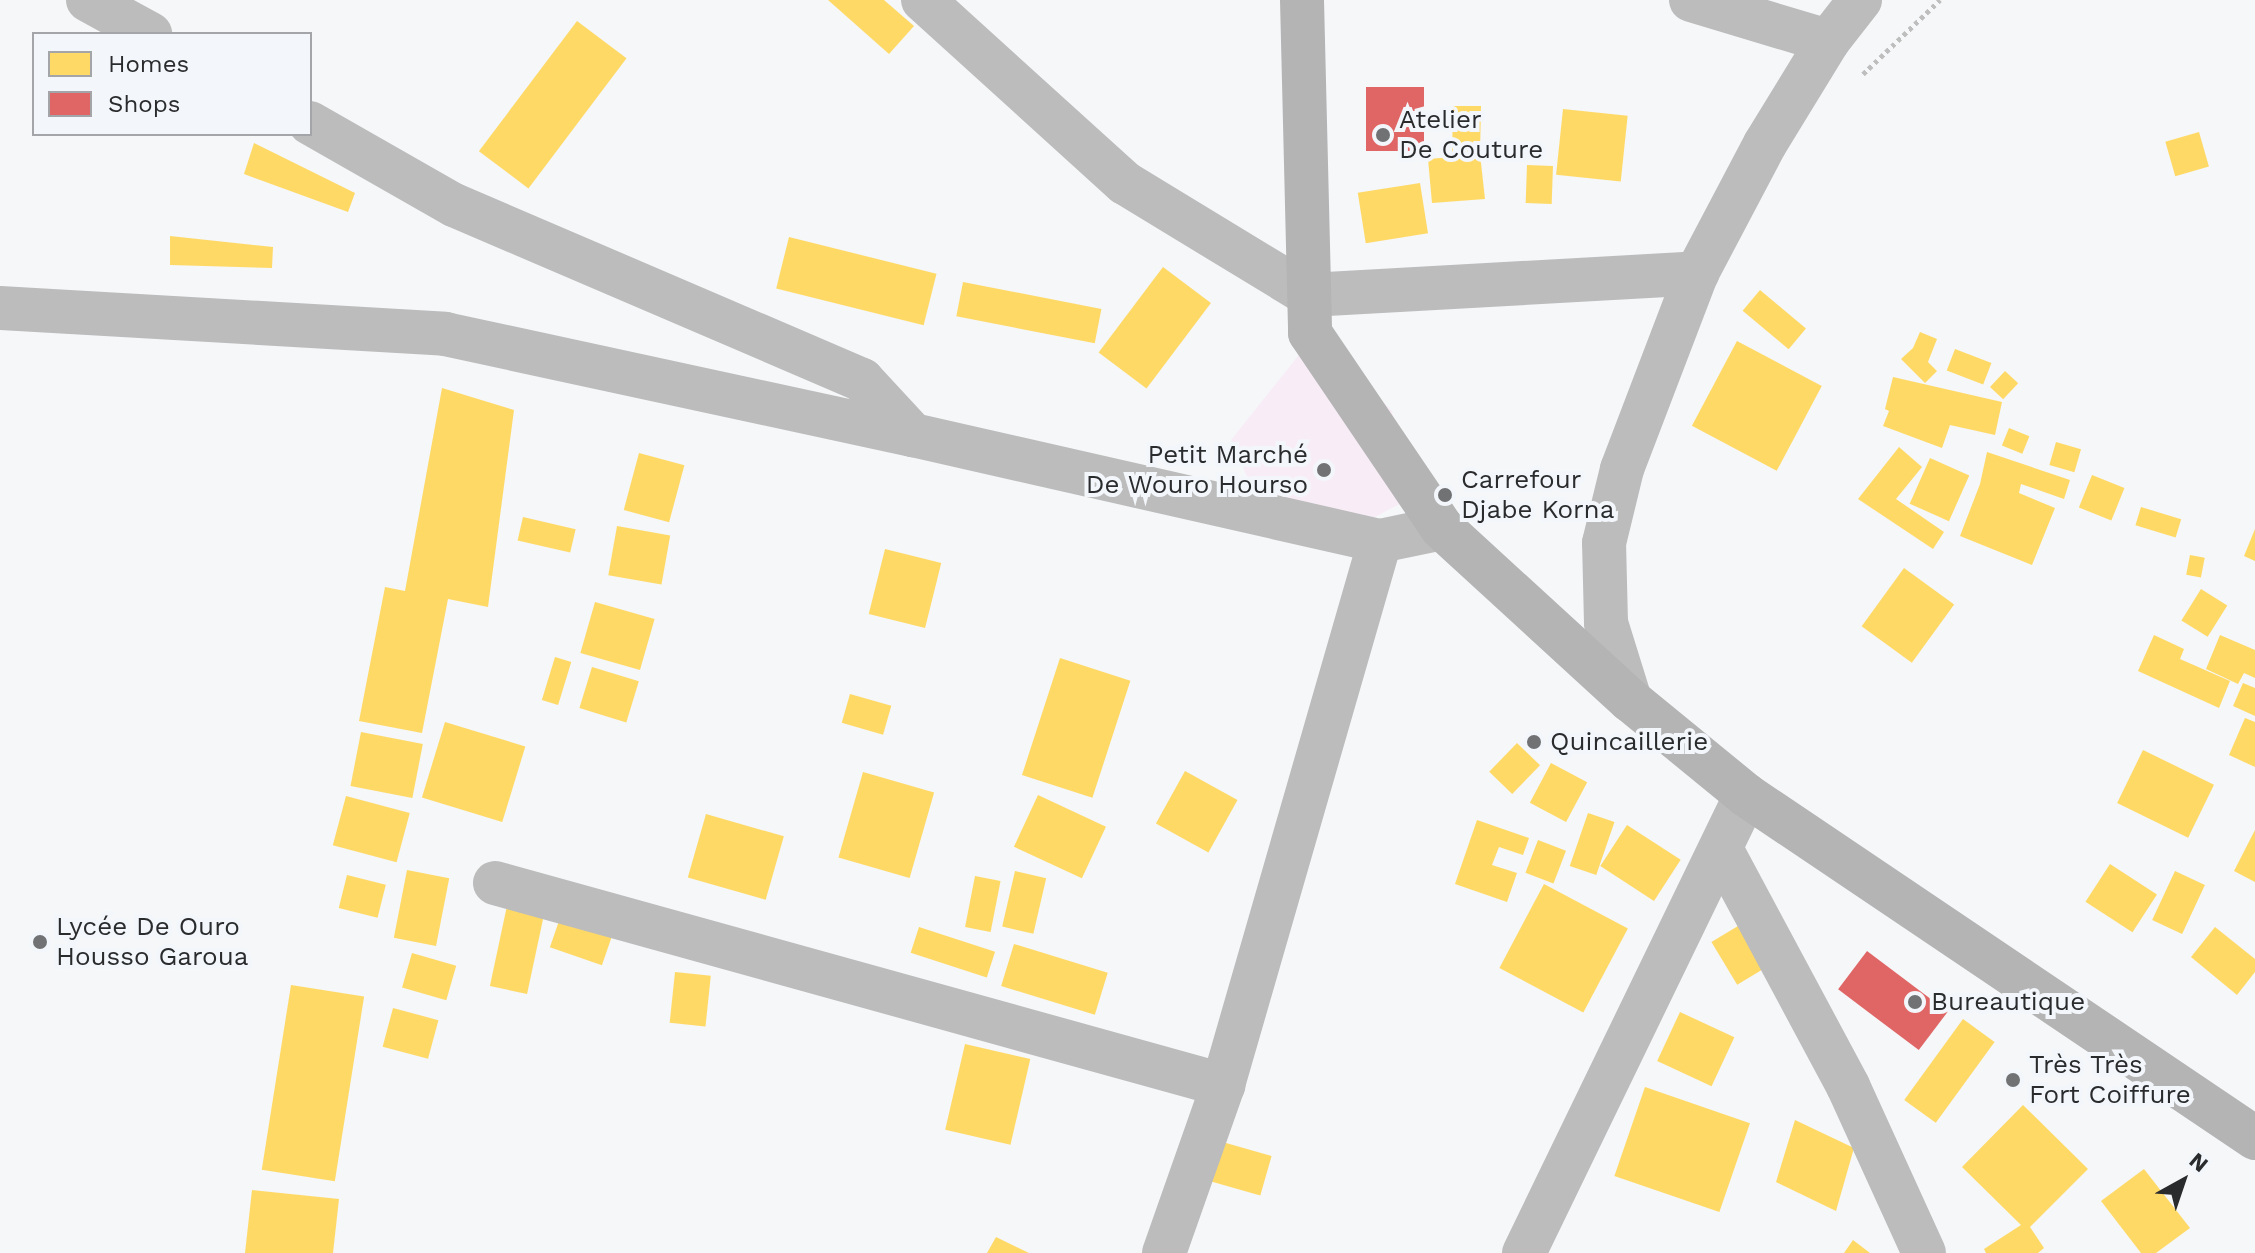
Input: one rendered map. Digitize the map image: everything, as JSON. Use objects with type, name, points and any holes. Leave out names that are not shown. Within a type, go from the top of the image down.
[{"type":"main road","points":[[1302,0],[1310,333],[1442,528],[1630,700],[1746,795],[2255,1138]]},
{"type":"street","points":[[88,0],[146,32]]},
{"type":"street","points":[[923,0],[1125,183],[1309,295],[1697,273]]},
{"type":"street","points":[[1691,0],[1828,41]]},
{"type":"street","points":[[1630,700],[1606,623],[1604,543],[1622,469],[1697,273],[1765,144],[1828,41],[1860,0]]},
{"type":"street","points":[[312,124],[454,205],[862,380],[913,435]]},
{"type":"street","points":[[0,308],[445,334],[913,435],[1380,541],[1442,528]]},
{"type":"street","points":[[1164,1253],[1223,1085],[1380,541]]},
{"type":"street","points":[[1524,1253],[1746,795]]},
{"type":"street","points":[[1721,849],[1848,1086],[1924,1253]]},
{"type":"street","points":[[495,883],[1223,1085]]},
{"type":"shaded area","name":"Petit Marché De Wouro Hourso","points":[[1302,351],[1338,355],[1392,411],[1409,499],[1339,536],[1270,530],[1231,440]]},
{"type":"building: Homes","points":[[828,0],[884,0],[914,26],[889,54]]},
{"type":"building: Homes","points":[[577,21],[627,58],[528,188],[479,151]]},
{"type":"building: Homes","points":[[1453,106],[1481,106],[1480,154],[1485,199],[1432,203],[1428,159],[1465,156],[1452,155]]},
{"type":"building: Homes","points":[[1563,109],[1628,116],[1621,181],[1556,175]]},
{"type":"building: Homes","points":[[2199,132],[2209,167],[2175,176],[2165,142]]},
{"type":"building: Homes","points":[[254,143],[355,193],[348,212],[244,174]]},
{"type":"building: Homes","points":[[1527,165],[1553,166],[1552,204],[1526,203]]},
{"type":"building: Homes","points":[[1420,183],[1428,233],[1366,243],[1358,193]]},
{"type":"building: Homes","points":[[170,236],[273,247],[272,268],[170,265]]},
{"type":"building: Homes","points":[[789,237],[936,274],[924,325],[776,288]]},
{"type":"building: Homes","points":[[1163,267],[1211,303],[1147,389],[1099,352]]},
{"type":"building: Homes","points":[[963,282],[1101,309],[1095,343],[956,316]]},
{"type":"building: Homes","points":[[1760,290],[1806,329],[1789,349],[1743,311]]},
{"type":"building: Homes","points":[[1920,332],[1937,339],[1928,362],[1937,371],[1925,383],[1901,359],[1913,348]]},
{"type":"building: Homes","points":[[1737,341],[1822,386],[1777,471],[1692,426]]},
{"type":"building: Homes","points":[[1955,349],[1991,363],[1983,384],[1947,370]]},
{"type":"building: Homes","points":[[2005,371],[2018,383],[2003,399],[1990,387]]},
{"type":"building: Homes","points":[[1893,377],[2002,402],[1995,435],[1950,425],[1942,448],[1883,426],[1889,411],[1885,409]]},
{"type":"building: Homes","points":[[442,388],[514,410],[488,607],[448,599],[422,733],[359,721],[385,587],[405,591]]},
{"type":"building: Homes","points":[[2009,428],[2029,436],[2022,454],[2002,446]]},
{"type":"building: Homes","points":[[2056,442],[2081,449],[2074,472],[2049,465]]},
{"type":"building: Homes","points":[[1899,447],[1922,467],[1896,499],[1944,532],[1933,549],[1858,499]]},
{"type":"building: Homes","points":[[1987,452],[2070,480],[2064,499],[2021,484],[2019,493],[2055,508],[2032,565],[1960,536],[1980,484]]},
{"type":"building: Homes","points":[[639,453],[684,465],[669,522],[624,510]]},
{"type":"building: Homes","points":[[1930,458],[1969,475],[1949,521],[1910,504]]},
{"type":"building: Homes","points":[[2092,475],[2124,488],[2111,521],[2079,507]]},
{"type":"building: Homes","points":[[2141,507],[2181,519],[2176,537],[2135,525]]},
{"type":"building: Homes","points":[[523,517],[576,529],[570,553],[518,540]]},
{"type":"building: Homes","points":[[617,526],[670,535],[661,585],[608,575]]},
{"type":"building: Homes","points":[[2255,529],[2255,561],[2244,556]]},
{"type":"building: Homes","points":[[885,549],[941,563],[925,628],[869,614]]},
{"type":"building: Homes","points":[[2190,555],[2205,558],[2201,577],[2186,575]]},
{"type":"building: Homes","points":[[1904,568],[1954,604],[1912,663],[1862,626]]},
{"type":"building: Homes","points":[[2201,589],[2227,605],[2208,637],[2181,620]]},
{"type":"building: Homes","points":[[595,602],[655,619],[640,670],[580,653]]},
{"type":"building: Homes","points":[[2154,635],[2184,649],[2180,659],[2230,681],[2219,708],[2138,671]]},
{"type":"building: Homes","points":[[2220,635],[2255,650],[2255,678],[2244,673],[2238,684],[2206,669]]},
{"type":"building: Homes","points":[[555,657],[571,662],[558,705],[542,700]]},
{"type":"building: Homes","points":[[1060,658],[1130,681],[1092,798],[1022,775]]},
{"type":"building: Homes","points":[[592,667],[639,681],[626,722],[579,708]]},
{"type":"building: Homes","points":[[2243,683],[2255,688],[2255,716],[2233,706]]},
{"type":"building: Homes","points":[[850,694],[891,706],[883,735],[842,723]]},
{"type":"building: Homes","points":[[2245,718],[2255,722],[2255,767],[2229,755]]},
{"type":"building: Homes","points":[[445,722],[525,747],[502,822],[422,798]]},
{"type":"building: Homes","points":[[361,732],[423,744],[412,798],[351,786]]},
{"type":"building: Homes","points":[[1517,743],[1540,765],[1512,794],[1489,772]]},
{"type":"building: Homes","points":[[2143,750],[2214,785],[2188,838],[2117,803]]},
{"type":"building: Homes","points":[[1551,763],[1587,782],[1566,822],[1530,803]]},
{"type":"building: Homes","points":[[1185,771],[1237,800],[1208,853],[1156,823]]},
{"type":"building: Homes","points":[[863,772],[934,792],[910,878],[838,858]]},
{"type":"building: Homes","points":[[1038,795],[1106,827],[1082,878],[1014,847]]},
{"type":"building: Homes","points":[[346,796],[410,813],[397,862],[333,845]]},
{"type":"building: Homes","points":[[1588,813],[1614,822],[1596,875],[1570,866]]},
{"type":"building: Homes","points":[[706,814],[784,836],[766,900],[688,877]]},
{"type":"building: Homes","points":[[1477,820],[1529,838],[1523,855],[1499,847],[1492,865],[1517,873],[1507,902],[1455,884]]},
{"type":"building: Homes","points":[[1627,825],[1681,860],[1654,901],[1600,866]]},
{"type":"building: Homes","points":[[2255,830],[2255,882],[2234,871]]},
{"type":"building: Homes","points":[[1538,840],[1566,851],[1553,883],[1525,873]]},
{"type":"building: Homes","points":[[2110,864],[2157,894],[2132,932],[2085,902]]},
{"type":"building: Homes","points":[[407,870],[449,878],[436,946],[394,938]]},
{"type":"building: Homes","points":[[1015,871],[1046,878],[1033,934],[1002,927]]},
{"type":"building: Homes","points":[[2175,871],[2205,885],[2182,934],[2152,920]]},
{"type":"building: Homes","points":[[347,875],[386,885],[378,918],[339,908]]},
{"type":"building: Homes","points":[[975,876],[1001,881],[991,932],[965,927]]},
{"type":"building: Homes","points":[[1544,884],[1628,929],[1583,1012],[1499,968]]},
{"type":"building: Homes","points":[[508,901],[545,909],[527,994],[490,986]]},
{"type":"building: Homes","points":[[560,918],[612,936],[602,965],[550,947]]},
{"type":"building: Homes","points":[[1738,926],[1764,969],[1737,985],[1711,942]]},
{"type":"building: Homes","points":[[919,927],[995,952],[987,977],[911,953]]},
{"type":"building: Homes","points":[[2215,927],[2255,959],[2255,972],[2237,995],[2191,957]]},
{"type":"building: Homes","points":[[1014,944],[1108,973],[1095,1015],[1001,986]]},
{"type":"building: Homes","points":[[412,953],[456,966],[446,1000],[402,988]]},
{"type":"building: Homes","points":[[675,972],[711,976],[705,1026],[670,1023]]},
{"type":"building: Homes","points":[[291,985],[364,997],[335,1181],[262,1170]]},
{"type":"building: Homes","points":[[393,1008],[438,1020],[428,1059],[383,1047]]},
{"type":"building: Homes","points":[[1680,1012],[1734,1037],[1712,1086],[1657,1061]]},
{"type":"building: Homes","points":[[1963,1019],[1995,1042],[1936,1123],[1904,1100]]},
{"type":"building: Homes","points":[[965,1044],[1030,1059],[1010,1145],[945,1130]]},
{"type":"building: Homes","points":[[1645,1087],[1750,1123],[1719,1212],[1614,1176]]},
{"type":"building: Homes","points":[[2023,1105],[2088,1169],[2030,1227],[2044,1248],[2038,1253],[1986,1253],[1984,1249],[2021,1225],[1962,1167]]},
{"type":"building: Homes","points":[[1795,1120],[1854,1148],[1836,1211],[1776,1182]]},
{"type":"building: Homes","points":[[1212,1139],[1272,1156],[1260,1196],[1201,1178]]},
{"type":"building: Homes","points":[[2144,1169],[2190,1228],[2156,1253],[2141,1253],[2101,1201]]},
{"type":"building: Homes","points":[[252,1190],[339,1199],[333,1253],[245,1253]]},
{"type":"building: Homes","points":[[996,1237],[1029,1253],[987,1253]]},
{"type":"building: Homes","points":[[1853,1240],[1870,1253],[1844,1253]]},
{"type":"building: Shops","points":[[1366,87],[1424,87],[1424,151],[1366,151]]},
{"type":"building: Shops","points":[[1867,951],[1948,1012],[1919,1050],[1838,989]]},
{"type":"place","name":"Atelier De Couture","points":[[1383,135]]},
{"type":"place","name":"Petit Marché De Wouro Hourso","points":[[1324,470]]},
{"type":"place","name":"Carrefour Djabe Korna","points":[[1445,495]]},
{"type":"place","name":"Quincaillerie","points":[[1534,742]]},
{"type":"place","name":"Lycée De Ouro Housso Garoua","points":[[40,942]]},
{"type":"place","name":"Bureautique","points":[[1915,1002]]},
{"type":"place","name":"Très Très Fort Coiffure","points":[[2013,1080]]}]
